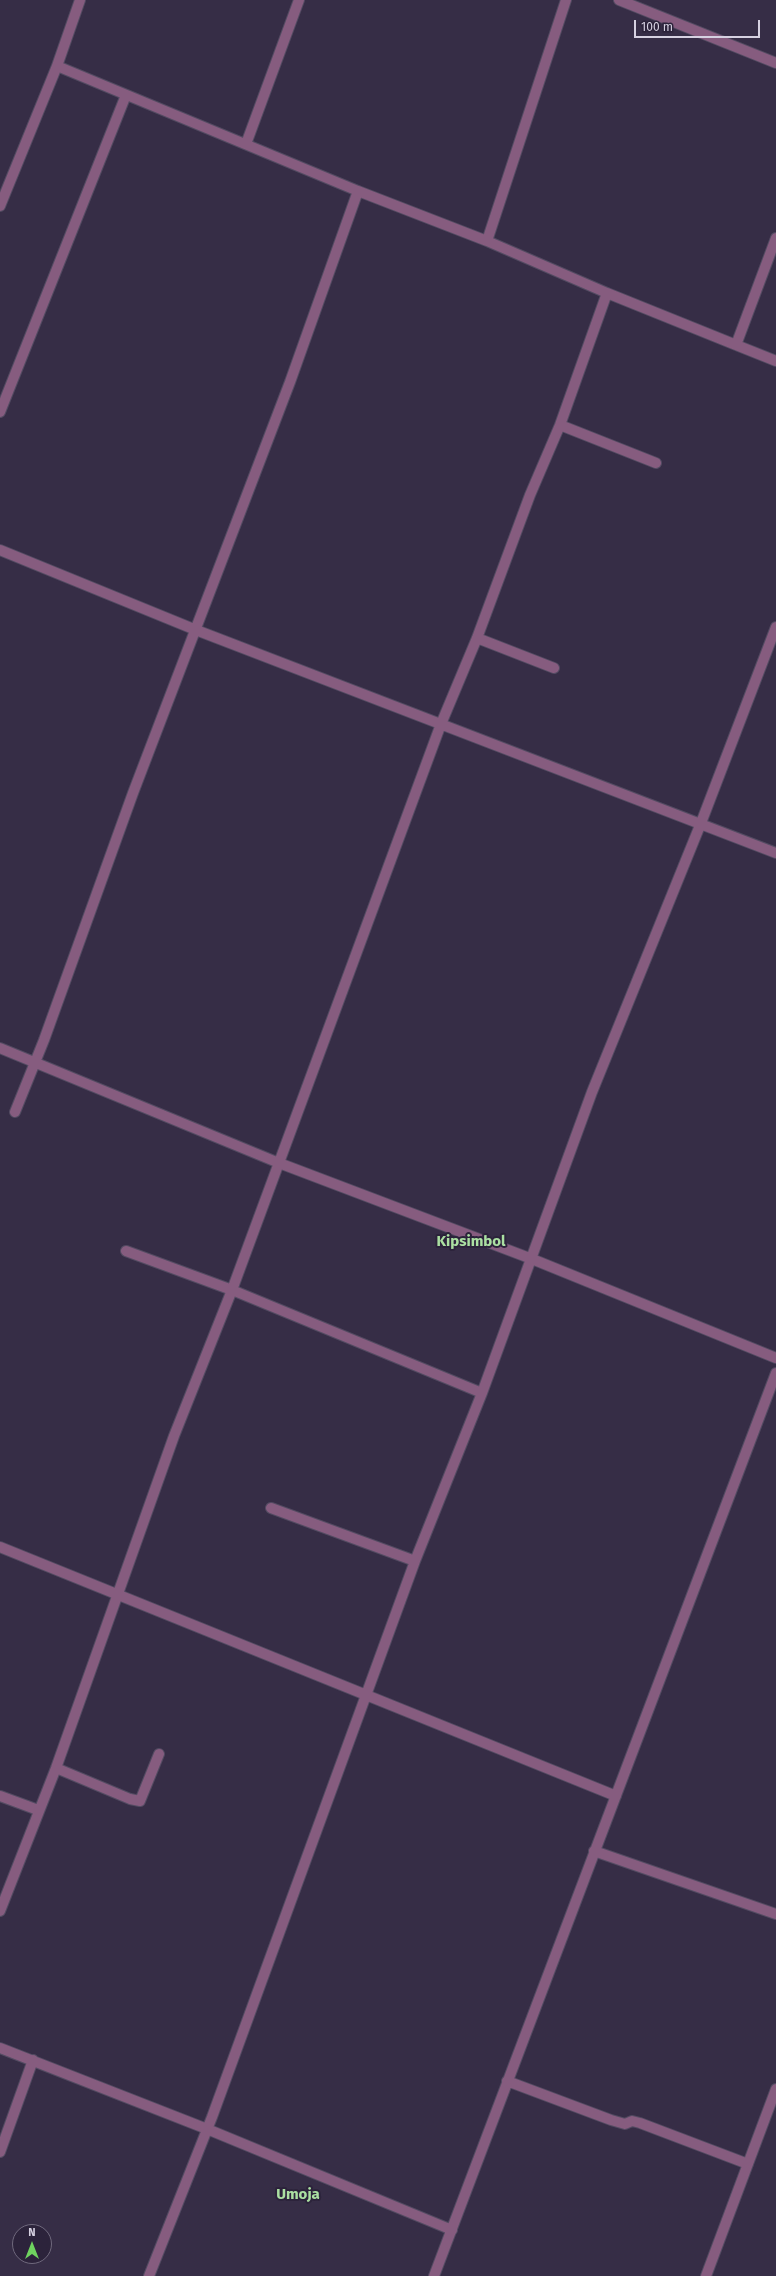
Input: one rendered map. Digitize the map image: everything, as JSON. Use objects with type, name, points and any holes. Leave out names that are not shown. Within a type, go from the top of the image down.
[{"type":"street","points":[[0,206],[57,66],[80,0]]},
{"type":"street","points":[[246,144],[299,0]]},
{"type":"street","points":[[487,241],[566,0]]},
{"type":"street","points":[[619,0],[776,63]]},
{"type":"street","points":[[57,66],[358,191],[487,241],[607,293],[776,361]]},
{"type":"street","points":[[0,412],[126,95]]},
{"type":"street","points":[[15,1112],[133,792],[290,382],[358,191]]},
{"type":"street","points":[[736,345],[776,238]]},
{"type":"street","points":[[0,1911],[38,1810],[56,1768],[174,1436],[232,1290],[441,724],[477,638],[530,495],[560,425],[607,293]]},
{"type":"street","points":[[560,425],[656,463]]},
{"type":"street","points":[[0,550],[196,630],[701,823],[776,854]]},
{"type":"street","points":[[149,2276],[207,2129],[367,1695],[415,1560],[482,1393],[592,1092],[701,823],[776,628]]},
{"type":"street","points":[[477,638],[554,668]]},
{"type":"street","points":[[0,1048],[279,1162],[532,1259],[776,1358]]},
{"type":"street","points":[[126,1251],[232,1290],[482,1393]]},
{"type":"street","points":[[434,2276],[594,1851],[772,1397],[776,1373]]},
{"type":"street","points":[[271,1508],[415,1560]]},
{"type":"street","points":[[0,1547],[118,1596],[616,1796]]},
{"type":"street","points":[[56,1768],[130,1799],[140,1801],[159,1754]]},
{"type":"street","points":[[0,1796],[38,1810]]},
{"type":"street","points":[[594,1851],[776,1914]]},
{"type":"street","points":[[0,2048],[207,2129],[452,2230]]},
{"type":"street","points":[[0,2152],[33,2060]]},
{"type":"street","points":[[507,2081],[611,2120],[625,2124],[632,2121],[640,2123],[748,2164]]},
{"type":"street","points":[[706,2276],[775,2096]]},
{"type":"district","name":"Kipsimbol","points":[[471,1242]]},
{"type":"district","name":"Umoja","points":[[298,2195]]}]
